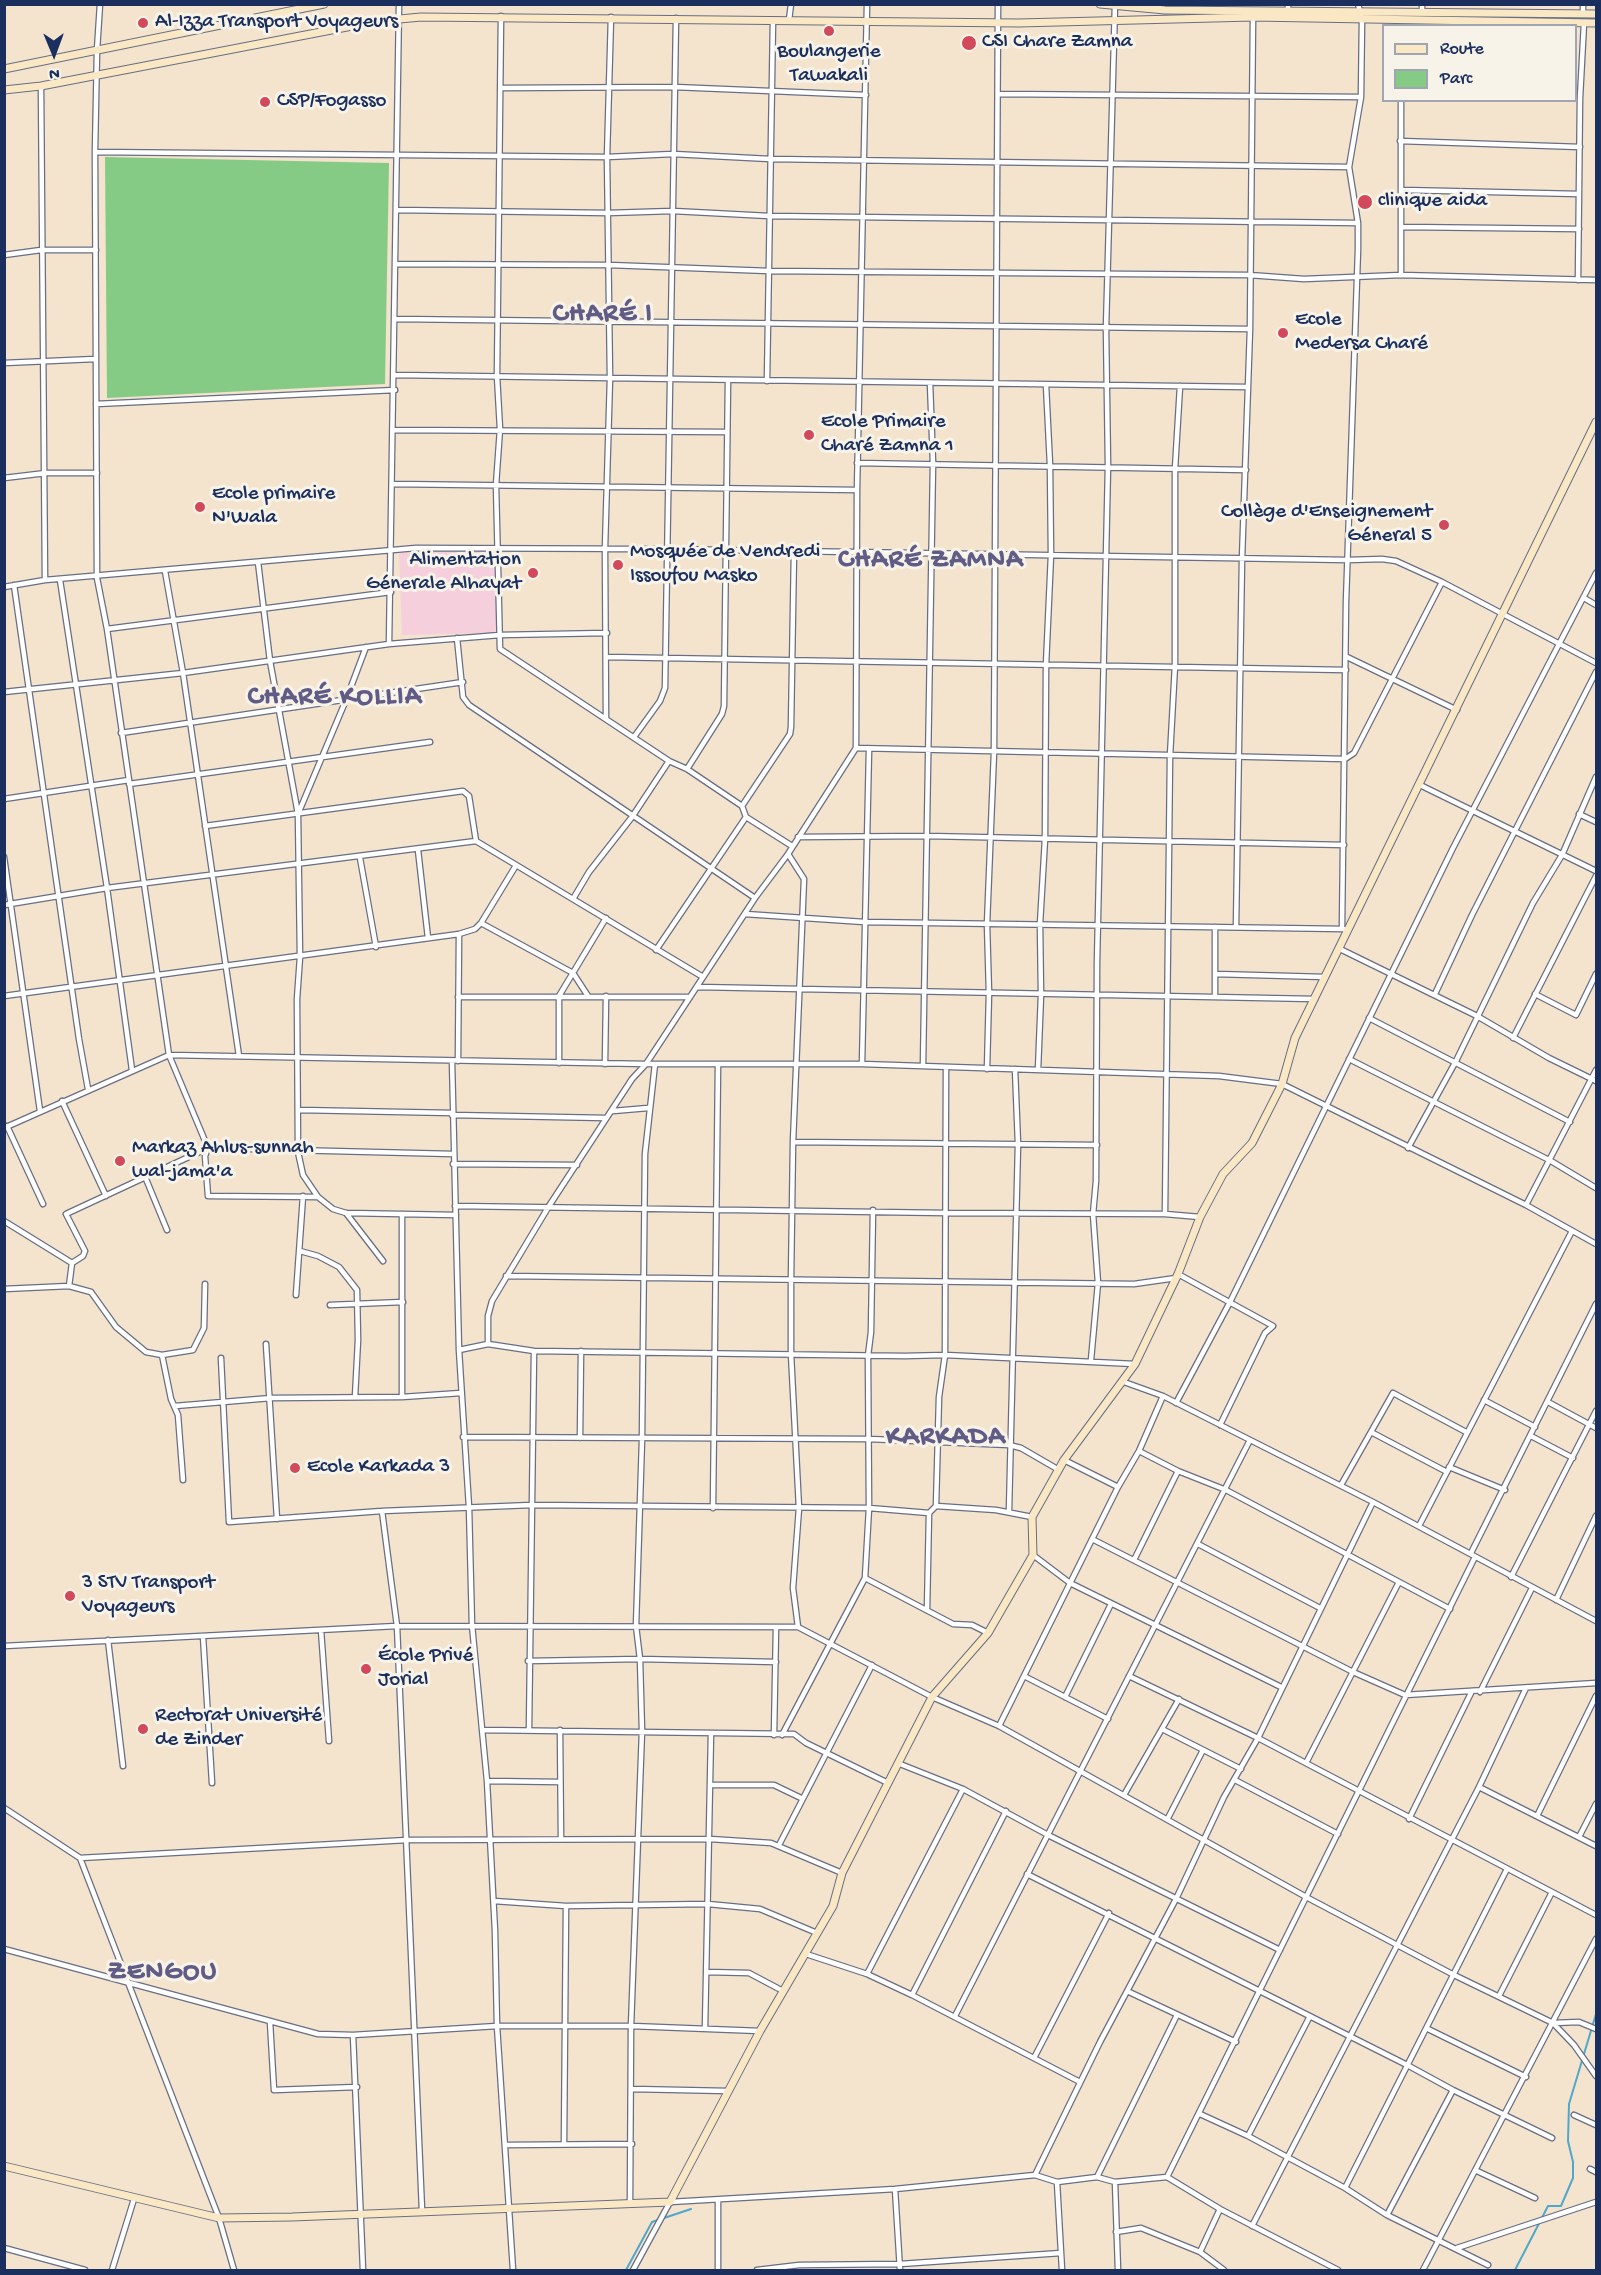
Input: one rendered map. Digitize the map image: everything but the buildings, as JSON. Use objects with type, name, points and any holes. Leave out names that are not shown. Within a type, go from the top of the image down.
[{"type":"street","points":[[100,4],[95,152],[97,578],[107,629],[169,1055],[208,1148],[205,1156],[207,1196],[318,1197]]},
{"type":"street","points":[[4,69],[324,4]]},
{"type":"street","points":[[389,644],[395,390],[399,4]]},
{"type":"street","points":[[789,20],[791,4]]},
{"type":"street","points":[[488,1344],[488,1316],[492,1300],[549,1206],[755,898],[788,855],[856,748],[857,490],[867,4]]},
{"type":"street","points":[[987,1070],[989,993],[987,924],[994,752],[992,664],[999,94],[998,4]]},
{"type":"street","points":[[1100,4],[1165,7],[1526,8],[1596,14]]},
{"type":"street","points":[[1583,4],[1583,14]]},
{"type":"street","points":[[1091,1360],[1098,1283],[1093,1214],[1097,1145],[1100,755],[1108,466],[1106,328],[1115,5]]},
{"type":"street","points":[[1346,929],[1344,844],[1346,670],[1358,222],[1349,167],[1361,97],[1362,19],[1357,7]]},
{"type":"street","points":[[501,16],[502,156],[497,376],[500,429],[496,485],[502,652],[669,761],[687,769],[742,806],[746,817],[792,846]]},
{"type":"street","points":[[4,90],[41,86],[399,19],[501,16],[867,23],[1253,17],[1362,19],[1404,23],[1596,23]]},
{"type":"street","points":[[606,719],[605,548],[610,378],[607,157],[611,17]]},
{"type":"street","points":[[1236,927],[1242,559],[1250,329],[1253,17]]},
{"type":"street","points":[[634,737],[664,695],[676,18]]},
{"type":"street","points":[[767,381],[773,20]]},
{"type":"street","points":[[1578,280],[1580,147],[1578,98],[1584,23]]},
{"type":"street","points":[[41,86],[42,359],[46,473],[43,517],[45,580]]},
{"type":"street","points":[[502,88],[674,87],[866,95]]},
{"type":"street","points":[[999,94],[1361,97]]},
{"type":"street","points":[[1401,102],[1400,141],[1403,190],[1401,275]]},
{"type":"street","points":[[1400,141],[1580,147]]},
{"type":"street","points":[[95,152],[607,157],[673,154],[770,159],[1349,167]]},
{"type":"street","points":[[1403,190],[1579,194]]},
{"type":"street","points":[[397,210],[608,213],[672,211],[769,216],[1358,222]]},
{"type":"street","points":[[1403,227],[1579,229]]},
{"type":"street","points":[[4,255],[41,250],[96,250]]},
{"type":"street","points":[[396,264],[609,265],[769,271],[1249,276],[1304,279],[1401,275],[1596,280]]},
{"type":"street","points":[[396,319],[1250,329]]},
{"type":"street","points":[[4,363],[42,359],[95,359]]},
{"type":"street","points":[[395,375],[1248,387]]},
{"type":"street","points":[[687,769],[722,714],[725,659],[724,551],[728,380]]},
{"type":"street","points":[[923,1066],[933,463],[930,383]]},
{"type":"street","points":[[1038,1070],[1041,995],[1040,924],[1045,838],[1046,665],[1051,555],[1046,385]]},
{"type":"street","points":[[1165,1214],[1168,840],[1175,665],[1175,469],[1180,386]]},
{"type":"street","points":[[96,404],[395,390]]},
{"type":"street","points":[[633,2271],[760,2031],[832,1906],[842,1873],[900,1764],[932,1697],[988,1633],[1033,1555],[1032,1517],[1064,1460],[1124,1382],[1135,1364],[1177,1276],[1200,1218],[1223,1174],[1252,1143],[1282,1084],[1295,1038],[1340,949],[1346,929],[1457,710],[1596,422]]},
{"type":"street","points":[[394,430],[726,432]]},
{"type":"street","points":[[858,463],[1246,470]]},
{"type":"street","points":[[4,478],[46,473],[97,473]]},
{"type":"street","points":[[393,484],[857,490]]},
{"type":"street","points":[[4,586],[45,580],[97,578],[392,549],[605,548],[1242,559],[1390,559],[1442,582],[1596,663]]},
{"type":"street","points":[[742,806],[790,734],[794,551]]},
{"type":"street","points":[[258,562],[270,661],[281,711],[297,814],[300,865],[300,957],[297,999],[298,1152],[303,1175],[318,1197],[333,1209],[346,1213],[456,1215]]},
{"type":"street","points":[[165,571],[183,673],[239,1056]]},
{"type":"street","points":[[1176,1403],[1230,1302],[1391,973],[1596,573]]},
{"type":"street","points":[[60,580],[77,682],[132,1070]]},
{"type":"street","points":[[856,748],[1345,759],[1354,753],[1442,582]]},
{"type":"street","points":[[14,585],[88,1089]]},
{"type":"street","points":[[107,629],[391,592]]},
{"type":"street","points":[[1584,598],[1596,605]]},
{"type":"street","points":[[4,692],[77,682],[183,673],[389,644],[500,635],[607,633]]},
{"type":"street","points":[[457,638],[463,697],[469,705],[755,898]]},
{"type":"street","points":[[297,814],[323,756],[366,647]]},
{"type":"street","points":[[607,657],[1046,665],[1175,665],[1346,670]]},
{"type":"street","points":[[1347,657],[1457,710]]},
{"type":"street","points":[[1435,994],[1596,672]]},
{"type":"street","points":[[122,733],[463,682]]},
{"type":"street","points":[[4,799],[90,785],[198,774],[430,742]]},
{"type":"street","points":[[862,1064],[869,750]]},
{"type":"street","points":[[573,899],[589,872],[632,817],[669,761]]},
{"type":"street","points":[[1408,1148],[1456,1061],[1533,903],[1562,855],[1596,777]]},
{"type":"street","points":[[1420,785],[1596,873],[1513,1038]]},
{"type":"street","points":[[205,826],[463,791],[469,796],[476,841]]},
{"type":"street","points":[[1579,814],[1596,822]]},
{"type":"street","points":[[656,950],[746,817]]},
{"type":"street","points":[[798,837],[867,835],[1344,844]]},
{"type":"street","points":[[4,905],[107,888],[360,858],[476,841],[515,867],[606,918],[703,977]]},
{"type":"street","points":[[417,850],[428,938]]},
{"type":"street","points":[[788,855],[804,879],[793,1142],[790,1354],[799,1508],[793,1587],[798,1627]]},
{"type":"street","points":[[4,857],[26,993],[40,1111]]},
{"type":"street","points":[[360,858],[376,947]]},
{"type":"street","points":[[4,996],[459,934],[475,929],[481,923],[515,867]]},
{"type":"street","points":[[745,914],[864,922],[926,921],[987,924],[1346,929]]},
{"type":"street","points":[[560,1063],[559,996],[606,918]]},
{"type":"street","points":[[481,923],[573,973],[588,996]]},
{"type":"street","points":[[1215,927],[1215,997]]},
{"type":"street","points":[[459,934],[459,997],[452,1114],[459,1350],[469,1507],[472,1625],[487,1781],[494,1901],[497,2026],[511,2207],[513,2271]]},
{"type":"street","points":[[1340,949],[1435,994],[1594,1080]]},
{"type":"street","points":[[1535,994],[1574,1016],[1596,974]]},
{"type":"street","points":[[1215,975],[1325,977]]},
{"type":"street","points":[[697,987],[1315,999]]},
{"type":"street","points":[[605,1064],[606,996]]},
{"type":"street","points":[[459,997],[690,997]]},
{"type":"street","points":[[1369,1018],[1570,1122]]},
{"type":"street","points":[[43,1204],[6,1127],[169,1055],[605,1064],[862,1064],[987,1070],[1167,1074],[1282,1084],[1324,1107],[1526,1205],[1596,1244]]},
{"type":"street","points":[[1349,1059],[1551,1161],[1596,1188]]},
{"type":"street","points":[[630,2204],[631,2026],[636,1838],[642,1731],[640,1659],[636,1626],[642,1440],[644,1208],[648,1108],[655,1064]]},
{"type":"street","points":[[713,1508],[718,1064]]},
{"type":"street","points":[[927,1610],[929,1513],[936,1506],[939,1397],[945,1354],[946,1067]]},
{"type":"street","points":[[1009,1511],[1009,1445],[1015,1359],[1018,1144],[1015,1069]]},
{"type":"street","points":[[1526,1205],[1594,1080],[1596,1070]]},
{"type":"street","points":[[62,1101],[106,1196]]},
{"type":"street","points":[[613,1111],[648,1108]]},
{"type":"street","points":[[299,1110],[606,1118]]},
{"type":"street","points":[[793,1142],[1097,1145]]},
{"type":"street","points":[[72,1263],[83,1256],[85,1251],[66,1214],[146,1179],[208,1148],[453,1154]]},
{"type":"street","points":[[453,1164],[577,1165]]},
{"type":"street","points":[[146,1179],[167,1230]]},
{"type":"street","points":[[296,1295],[303,1196]]},
{"type":"street","points":[[455,1206],[1165,1214],[1200,1218]]},
{"type":"street","points":[[782,1735],[866,1578],[869,1508],[868,1356],[872,1332],[873,1210]]},
{"type":"street","points":[[346,1213],[383,1261]]},
{"type":"street","points":[[402,1214],[402,1397]]},
{"type":"street","points":[[4,1221],[72,1263]]},
{"type":"street","points":[[1420,1524],[1466,1432],[1502,1369],[1527,1313],[1572,1231]]},
{"type":"street","points":[[300,1251],[318,1256],[339,1267],[357,1290],[359,1305],[356,1397]]},
{"type":"street","points":[[69,1286],[72,1263]]},
{"type":"street","points":[[506,1276],[1134,1284],[1177,1276],[1273,1326],[1265,1333],[1220,1425]]},
{"type":"street","points":[[4,1289],[69,1286],[91,1292],[122,1334],[146,1352],[162,1355],[187,1353],[197,1346],[204,1328],[205,1284]]},
{"type":"street","points":[[330,1305],[403,1302]]},
{"type":"street","points":[[1167,2177],[1308,1898],[1596,1304]]},
{"type":"street","points":[[266,1344],[277,1519]]},
{"type":"street","points":[[459,1350],[488,1344],[534,1351],[868,1356],[945,1354],[1135,1364]]},
{"type":"street","points":[[529,1730],[528,1661],[534,1351]]},
{"type":"street","points":[[580,1438],[582,1351]]},
{"type":"street","points":[[162,1355],[171,1399],[175,1406],[183,1480]]},
{"type":"street","points":[[221,1358],[229,1522],[382,1511],[532,1505],[869,1508],[929,1513]]},
{"type":"street","points":[[1124,1382],[1163,1396],[1420,1524],[1511,1577],[1596,1621]]},
{"type":"street","points":[[175,1406],[271,1398],[402,1397],[461,1393]]},
{"type":"street","points":[[1341,1485],[1393,1393],[1466,1432]]},
{"type":"street","points":[[999,1726],[1118,1487],[1139,1451],[1163,1396]]},
{"type":"street","points":[[1484,1400],[1535,1427]]},
{"type":"street","points":[[1548,1402],[1596,1428]]},
{"type":"street","points":[[1511,1577],[1596,1411]]},
{"type":"street","points":[[1371,1432],[1448,1470],[1505,1490]]},
{"type":"street","points":[[1531,1436],[1573,1458]]},
{"type":"street","points":[[463,1437],[642,1440],[869,1439],[1009,1445],[1021,1448],[1059,1470]]},
{"type":"street","points":[[955,2016],[1027,1874],[1082,1773],[1250,1440]]},
{"type":"street","points":[[1139,1451],[1178,1472],[1226,1490],[1450,1609]]},
{"type":"street","points":[[1064,1460],[1118,1487]]},
{"type":"street","points":[[1134,1560],[1178,1472]]},
{"type":"street","points":[[1035,2175],[1126,1991],[1206,1839],[1224,1797],[1258,1738],[1373,1502]]},
{"type":"street","points":[[936,1506],[1009,1511],[1032,1517]]},
{"type":"street","points":[[382,1511],[397,1626],[422,2210]]},
{"type":"street","points":[[1556,1600],[1596,1516]]},
{"type":"street","points":[[1092,1539],[1353,1672],[1405,1695],[1596,1683]]},
{"type":"street","points":[[1198,1544],[1320,1608]]},
{"type":"street","points":[[1033,1555],[1070,1583],[1281,1688]]},
{"type":"street","points":[[866,1578],[953,1624],[972,1625],[988,1633]]},
{"type":"street","points":[[1306,1763],[1399,1581]]},
{"type":"street","points":[[1480,1692],[1532,1588]]},
{"type":"street","points":[[1065,1697],[1111,1604]]},
{"type":"street","points":[[4,1646],[397,1626],[798,1627],[932,1697],[999,1726],[1206,1839],[1308,1898],[1454,1975],[1553,2022],[1574,2045],[1596,2076]]},
{"type":"street","points":[[774,1735],[776,1627]]},
{"type":"street","points":[[321,1630],[329,1741]]},
{"type":"street","points":[[203,1636],[212,1783]]},
{"type":"street","points":[[108,1640],[123,1766]]},
{"type":"street","points":[[528,1661],[640,1659],[776,1662]]},
{"type":"street","points":[[779,1845],[801,1798],[828,1755],[872,1665]]},
{"type":"street","points":[[1024,1676],[1108,1719]]},
{"type":"street","points":[[1129,1676],[1258,1738],[1596,1915]]},
{"type":"street","points":[[1252,2226],[1452,1841],[1526,1688]]},
{"type":"street","points":[[1409,1819],[1471,1692]]},
{"type":"street","points":[[1537,1816],[1596,1696]]},
{"type":"street","points":[[1124,1795],[1179,1699]]},
{"type":"street","points":[[1162,1729],[1241,1769]]},
{"type":"street","points":[[482,1730],[794,1734],[828,1755],[888,1784]]},
{"type":"street","points":[[560,1730],[561,1838]]},
{"type":"street","points":[[705,2028],[711,1733]]},
{"type":"street","points":[[1168,1818],[1203,1750]]},
{"type":"street","points":[[900,1764],[963,1789],[1048,1835],[1280,1950]]},
{"type":"street","points":[[1235,1780],[1338,1834]]},
{"type":"street","points":[[487,1781],[560,1782]]},
{"type":"street","points":[[711,1785],[768,1784],[801,1798]]},
{"type":"street","points":[[1479,1787],[1596,1846]]},
{"type":"street","points":[[867,1974],[963,1789]]},
{"type":"street","points":[[1579,1837],[1596,1804]]},
{"type":"street","points":[[4,1808],[80,1858],[219,2218],[234,2271]]},
{"type":"street","points":[[912,1995],[1006,1811]]},
{"type":"street","points":[[80,1858],[407,1840],[710,1839],[779,1845],[842,1873]]},
{"type":"street","points":[[1345,2188],[1428,2029],[1507,1869]]},
{"type":"street","points":[[1027,1874],[1552,2138]]},
{"type":"street","points":[[1499,1996],[1552,1892]]},
{"type":"street","points":[[494,1901],[566,1906],[708,1904],[766,1910],[817,1933]]},
{"type":"street","points":[[564,2144],[566,1906]]},
{"type":"street","points":[[1034,2058],[1108,1913]]},
{"type":"street","points":[[1424,2271],[1596,1939]]},
{"type":"street","points":[[4,1949],[318,2034],[353,2035],[497,2026],[631,2026],[760,2031]]},
{"type":"street","points":[[806,1954],[867,1974],[912,1995],[1080,2082]]},
{"type":"street","points":[[706,1972],[749,1972],[783,1991]]},
{"type":"street","points":[[1126,1991],[1236,2042]]},
{"type":"street","points":[[1097,2177],[1177,2015]]},
{"type":"street","points":[[1248,2136],[1310,2016]]},
{"type":"street","points":[[270,2022],[274,2090],[357,2087]]},
{"type":"street","points":[[1553,2022],[1579,2022],[1596,2029]]},
{"type":"street","points":[[1428,2029],[1526,2077]]},
{"type":"street","points":[[353,2035],[363,2271]]},
{"type":"street","points":[[632,2089],[728,2091]]},
{"type":"street","points":[[1387,2215],[1453,2090]]},
{"type":"street","points":[[1200,2114],[1248,2136],[1345,2188],[1387,2215],[1438,2242],[1456,2248],[1488,2265]]},
{"type":"street","points":[[1574,2115],[1596,2126]]},
{"type":"street","points":[[506,2145],[632,2145]]},
{"type":"street","points":[[4,2166],[219,2218],[718,2200],[895,2189],[1035,2175],[1057,2182],[1097,2177],[1114,2182],[1167,2177],[1220,2210],[1338,2271]]},
{"type":"street","points":[[1590,2169],[1596,2172]]},
{"type":"street","points":[[1477,2171],[1535,2198]]},
{"type":"street","points":[[1057,2182],[1062,2271]]},
{"type":"street","points":[[1114,2182],[1118,2271]]},
{"type":"street","points":[[895,2189],[900,2271]]},
{"type":"street","points":[[112,2271],[134,2199]]},
{"type":"street","points":[[718,2200],[718,2271]]},
{"type":"street","points":[[1456,2248],[1595,2203],[1596,2211]]},
{"type":"street","points":[[1200,2252],[1220,2210]]},
{"type":"street","points":[[1116,2232],[1141,2228],[1200,2252],[1224,2271]]},
{"type":"street","points":[[4,2248],[86,2271]]},
{"type":"street","points":[[757,2271],[799,2265],[900,2264],[1061,2253]]},
{"type":"shaded area","points":[[496,550],[496,633],[402,635],[399,553]]},
{"type":"green space","points":[[105,157],[389,163],[385,384],[107,398]]},
{"type":"waterway","points":[[1515,2270],[1548,2206],[1561,2206],[1573,2178],[1573,2162],[1568,2141],[1569,2104],[1596,2014]]},
{"type":"waterway","points":[[626,2270],[652,2222],[691,2209]]},
{"type":"place","name":"Al-Izza Transport Voyageurs","points":[[143,23]]},
{"type":"place","name":"Boulangerie Tawakali","points":[[829,31]]},
{"type":"place","name":"CSI Chare Zamna","points":[[969,43]]},
{"type":"place","name":"CSP/Fogasso","points":[[265,102]]},
{"type":"place","name":"clinique aida","points":[[1365,202]]},
{"type":"place","name":"Ecole Medersa Charé","points":[[1283,333]]},
{"type":"place","name":"Ecole Primaire Charé Zamna 1","points":[[809,435]]},
{"type":"place","name":"Ecole primaire N'Wala","points":[[200,507]]},
{"type":"place","name":"Collège d'Enseignement Géneral 5","points":[[1444,525]]},
{"type":"place","name":"Mosquée de Vendredi Issoufou Masko","points":[[618,565]]},
{"type":"place","name":"Alimentation Génerale Alhayat","points":[[533,573]]},
{"type":"place","name":"Markaz Ahlus-sunnah wal-jama'a","points":[[120,1161]]},
{"type":"place","name":"Ecole Karkada 3","points":[[295,1468]]},
{"type":"place","name":"3 STV Transport Voyageurs","points":[[70,1596]]},
{"type":"place","name":"École Privé Jorial","points":[[366,1669]]},
{"type":"place","name":"Rectorat Université de Zinder","points":[[143,1729]]},
{"type":"district","name":"CHARÉ I","points":[[603,316]]},
{"type":"district","name":"CHARÉ ZAMNA","points":[[931,562]]},
{"type":"district","name":"CHARÉ KOLLIA","points":[[335,699]]},
{"type":"district","name":"KARKADA","points":[[946,1439]]},
{"type":"district","name":"ZENGOU","points":[[163,1974]]}]
